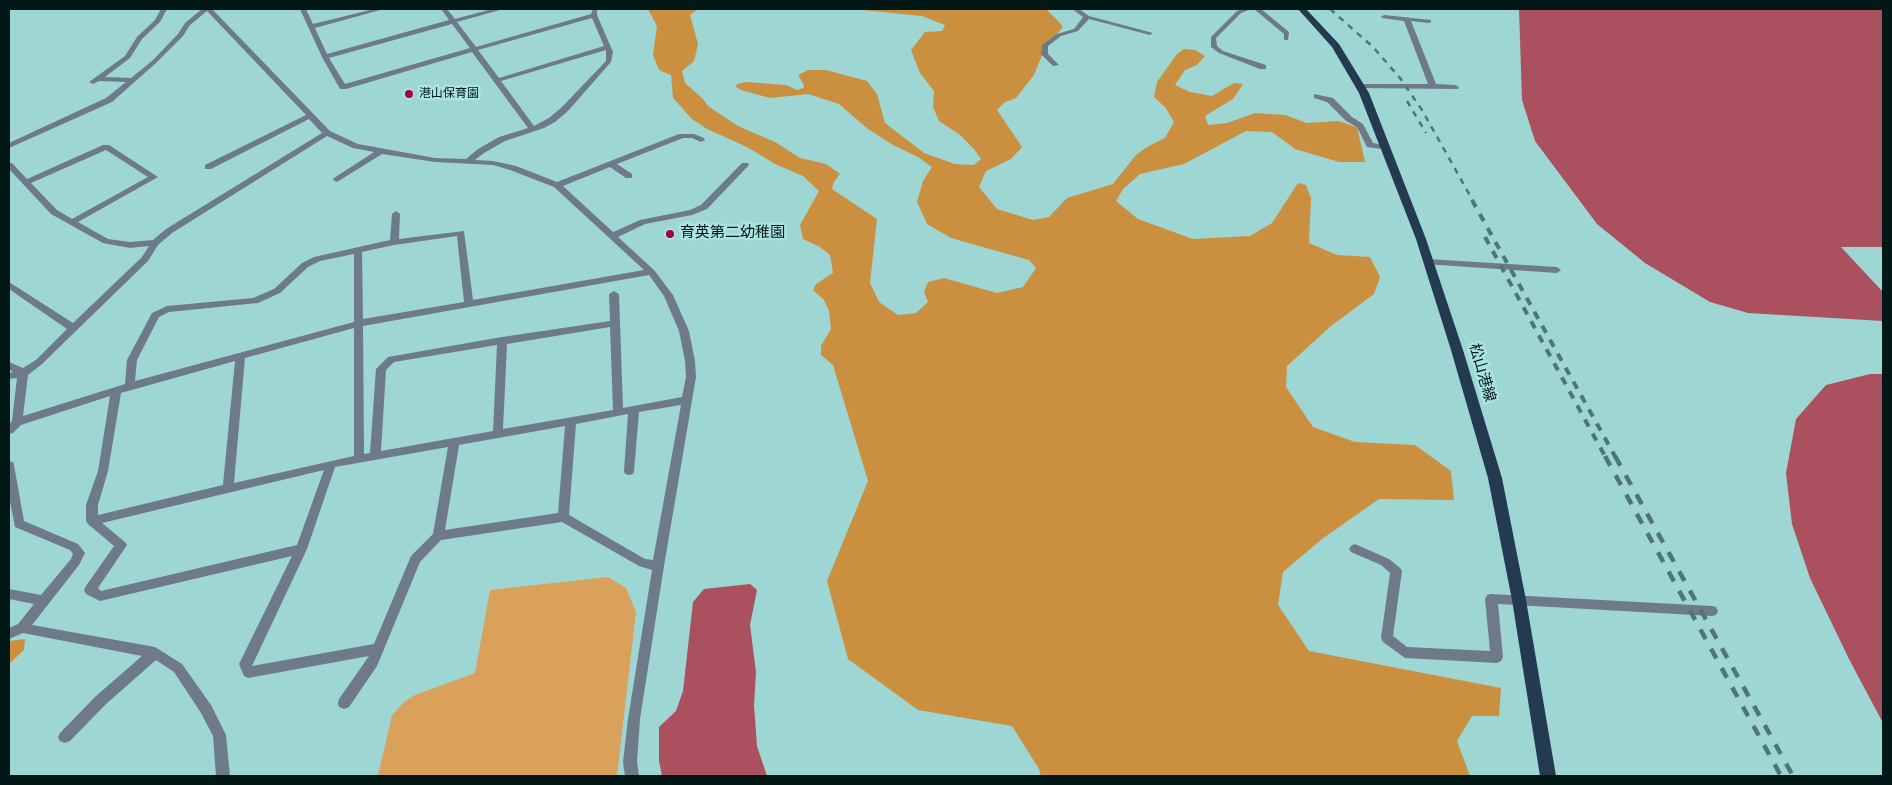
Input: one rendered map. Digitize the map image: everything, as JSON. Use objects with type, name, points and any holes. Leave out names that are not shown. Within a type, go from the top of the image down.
[{"type":"main road","name":"松山港線","points":[[1302,9],[1336,46],[1360,86],[1387,148],[1457,350],[1494,478],[1519,600],[1548,776]]},
{"type":"street","points":[[133,80],[96,81],[128,57],[139,38],[158,21],[164,9]]},
{"type":"street","points":[[9,146],[103,103],[133,80],[175,42],[187,24],[207,9],[327,133],[356,146],[381,151],[435,160],[469,161],[513,168],[557,185],[651,272],[668,295],[684,330],[691,378],[658,566],[634,719],[630,762],[632,776]]},
{"type":"street","points":[[303,9],[325,57],[343,88],[595,12],[608,47],[610,61],[565,109],[552,120],[533,129],[502,139],[481,151],[469,161]]},
{"type":"street","points":[[311,27],[381,9]]},
{"type":"street","points":[[444,9],[533,129]]},
{"type":"street","points":[[325,57],[498,9]]},
{"type":"street","points":[[1075,9],[1087,17],[1150,33]]},
{"type":"street","points":[[1248,9],[1239,12],[1213,38],[1214,47],[1235,58],[1263,67]]},
{"type":"street","points":[[1258,9],[1287,33],[1286,39]]},
{"type":"street","points":[[1386,9],[1394,18]]},
{"type":"street","points":[[1055,65],[1044,54],[1046,45],[1059,35],[1076,30],[1087,17]]},
{"type":"street","points":[[1384,17],[1428,21]]},
{"type":"street","points":[[1407,19],[1433,86]]},
{"type":"street","points":[[498,80],[608,47]]},
{"type":"street","points":[[1360,86],[1455,87]]},
{"type":"street","points":[[1317,96],[1330,100],[1349,119],[1360,126],[1370,145],[1387,148]]},
{"type":"street","points":[[208,167],[311,115]]},
{"type":"street","points":[[9,376],[23,373],[39,362],[145,259],[155,243],[178,225],[327,133]]},
{"type":"street","points":[[557,185],[682,136],[694,136],[701,140]]},
{"type":"street","points":[[25,183],[106,147],[154,177],[72,222]]},
{"type":"street","points":[[336,180],[381,151]]},
{"type":"street","points":[[612,164],[629,176]]},
{"type":"street","points":[[9,165],[54,212],[72,222],[106,240],[118,244],[130,246],[155,243]]},
{"type":"street","points":[[613,236],[643,222],[692,212],[704,207],[745,165]]},
{"type":"street","points":[[394,242],[396,214]]},
{"type":"street","points":[[130,386],[132,360],[155,315],[167,309],[255,301],[277,291],[304,265],[317,259],[358,249],[461,233],[469,305]]},
{"type":"street","points":[[358,249],[360,323],[359,460]]},
{"type":"street","points":[[1428,262],[1557,270]]},
{"type":"street","points":[[9,430],[18,422],[130,386],[360,323],[651,272]]},
{"type":"street","points":[[9,285],[73,328]]},
{"type":"street","points":[[614,294],[618,412]]},
{"type":"street","points":[[375,457],[381,369],[385,363],[398,356],[615,323]]},
{"type":"street","points":[[498,434],[502,340]]},
{"type":"street","points":[[228,489],[240,356]]},
{"type":"street","points":[[9,365],[23,373]]},
{"type":"street","points":[[18,422],[23,373]]},
{"type":"street","points":[[92,522],[92,505],[103,471],[116,391]]},
{"type":"street","points":[[92,522],[331,464],[687,400]]},
{"type":"street","points":[[629,472],[634,409]]},
{"type":"street","points":[[563,518],[571,421]]},
{"type":"street","points":[[344,703],[373,662],[415,559],[438,536],[454,442]]},
{"type":"street","points":[[331,464],[301,549],[245,664],[248,672],[377,649]]},
{"type":"street","points":[[9,465],[11,495],[19,524],[74,547],[78,553],[74,562],[22,628],[9,634]]},
{"type":"street","points":[[438,536],[563,518],[643,563],[658,566]]},
{"type":"street","points":[[92,522],[121,545],[90,590],[100,596],[301,549]]},
{"type":"street","points":[[1355,549],[1385,562],[1396,571],[1388,638],[1405,652],[1497,657],[1491,599],[1712,611]]},
{"type":"street","points":[[9,594],[44,601]]},
{"type":"street","points":[[22,628],[155,653],[178,668],[206,709],[219,735],[223,776]]},
{"type":"street","points":[[65,737],[101,700],[155,653]]},
{"type":"shaded area","points":[[648,9],[698,9],[690,15],[698,44],[694,61],[682,71],[685,83],[708,106],[738,126],[775,142],[800,158],[826,164],[840,174],[834,182],[832,189],[877,219],[870,283],[879,302],[898,315],[916,313],[928,302],[924,292],[928,282],[944,278],[997,293],[1023,287],[1036,268],[1029,260],[951,238],[927,224],[917,202],[923,181],[932,167],[868,129],[839,104],[808,94],[770,98],[736,87],[737,84],[746,82],[786,85],[797,90],[804,88],[798,75],[808,70],[826,70],[867,81],[877,94],[885,123],[924,153],[955,164],[974,165],[981,159],[974,149],[960,135],[939,121],[933,107],[934,91],[920,73],[911,50],[925,32],[942,31],[945,25],[922,16],[852,9],[1046,9],[1060,23],[1063,27],[1045,48],[1034,75],[1016,98],[1005,102],[997,110],[1022,147],[1011,159],[986,171],[979,187],[997,209],[1033,220],[1049,217],[1067,198],[1113,184],[1136,155],[1165,138],[1174,122],[1165,107],[1154,97],[1157,82],[1177,54],[1184,49],[1195,50],[1205,56],[1197,65],[1185,70],[1175,85],[1190,92],[1212,96],[1234,83],[1243,84],[1233,99],[1205,116],[1208,125],[1227,123],[1255,113],[1285,115],[1307,123],[1338,121],[1357,127],[1365,162],[1339,162],[1295,149],[1272,132],[1246,131],[1184,164],[1140,174],[1123,189],[1116,201],[1138,219],[1193,239],[1250,236],[1272,223],[1298,183],[1306,185],[1311,198],[1309,243],[1337,255],[1370,257],[1380,277],[1374,294],[1331,326],[1287,366],[1286,387],[1313,427],[1355,442],[1415,445],[1451,471],[1454,500],[1379,499],[1322,539],[1283,572],[1278,605],[1309,651],[1501,688],[1499,716],[1472,716],[1457,741],[1470,776],[1041,776],[1039,769],[1012,726],[918,710],[848,659],[827,581],[868,481],[833,365],[821,355],[821,346],[831,329],[829,311],[824,300],[813,290],[816,284],[833,273],[830,255],[820,247],[803,239],[800,225],[819,191],[803,176],[775,164],[747,147],[707,129],[692,119],[673,98],[671,75],[659,70],[653,55],[657,26]]},
{"type":"shaded area","points":[[1519,9],[1883,9],[1883,247],[1841,247],[1883,292],[1883,321],[1748,313],[1710,302],[1645,263],[1597,224],[1535,141],[1522,100]]},
{"type":"shaded area","points":[[1870,374],[1883,374],[1883,723],[1849,659],[1810,578],[1792,524],[1786,473],[1796,419],[1826,385]]},
{"type":"shaded area","points":[[608,577],[626,588],[636,612],[617,776],[378,776],[392,715],[404,702],[415,695],[475,673],[490,590]]},
{"type":"shaded area","points":[[750,584],[757,590],[750,625],[756,672],[754,705],[757,746],[767,776],[662,776],[659,761],[659,727],[676,711],[683,691],[693,602],[704,589]]},
{"type":"shaded area","points":[[25,639],[24,650],[9,664],[9,641]]},
{"type":"railway","points":[[1330,9],[1373,47],[1400,78],[1422,110],[1473,201]]},
{"type":"railway","points":[[1407,101],[1426,133]]},
{"type":"railway","points":[[1472,200],[1616,458]]},
{"type":"railway","points":[[1485,237],[1606,458]]},
{"type":"railway","points":[[1605,456],[1781,776]]},
{"type":"railway","points":[[1615,456],[1793,776]]},
{"type":"place","name":"港山保育園","points":[[409,94]]},
{"type":"place","name":"育英第二幼稚園","points":[[670,234]]}]
